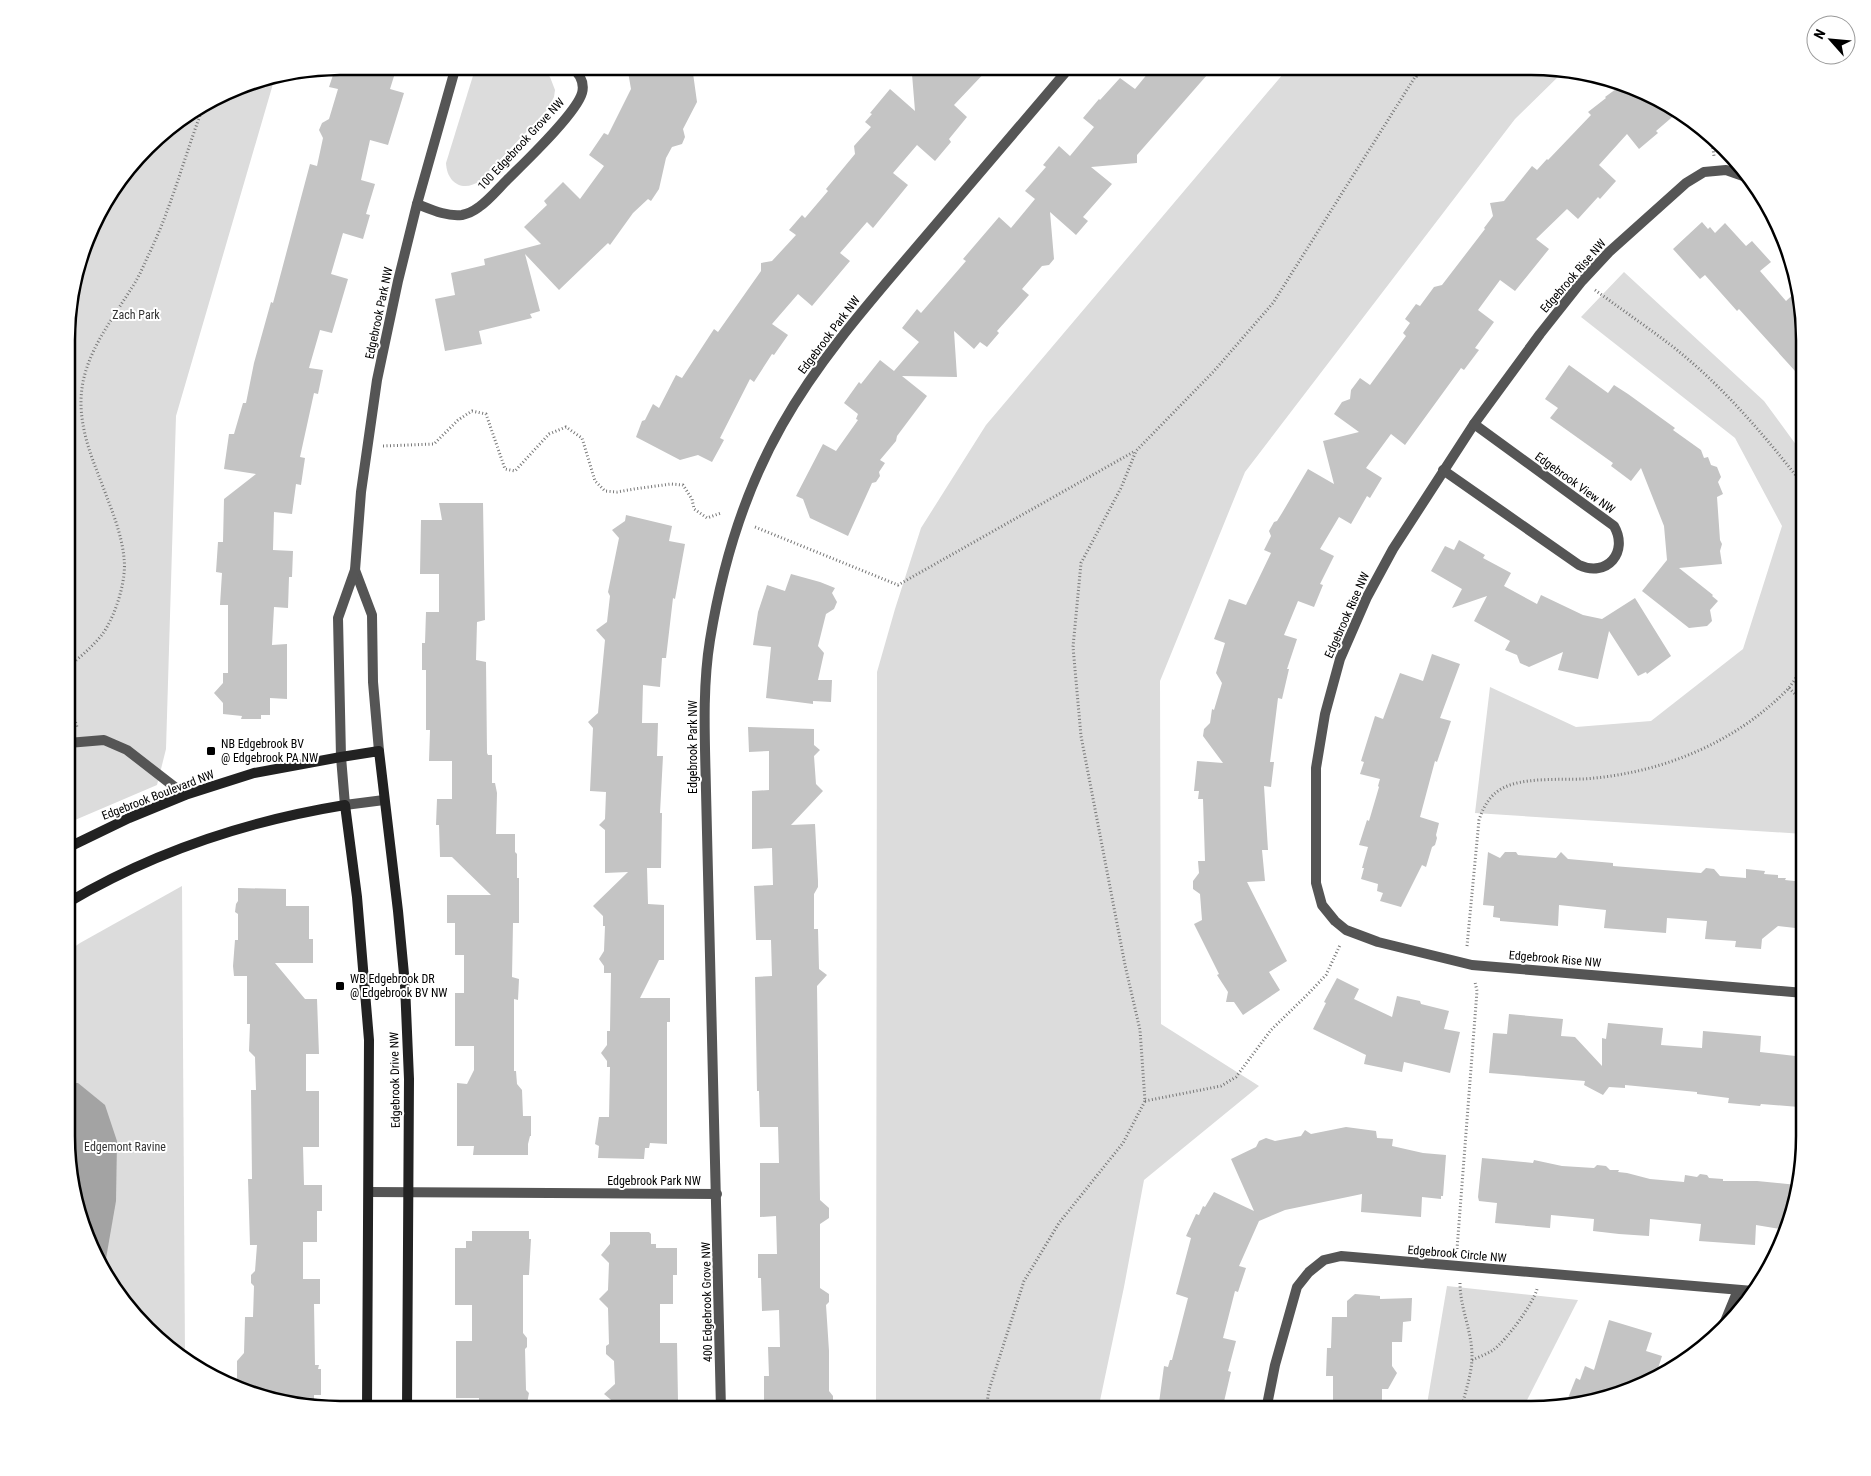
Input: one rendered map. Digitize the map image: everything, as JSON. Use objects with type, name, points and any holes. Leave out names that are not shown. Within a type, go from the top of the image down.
[{"type":"street","name":"Edgebrook Park NW","points":[[343,778],[340,756],[338,618],[355,570],[361,492],[377,380],[398,281],[417,204],[453,75]]},
{"type":"street","name":"100 Edgebrook Grove NW","points":[[417,204],[441,212],[461,215],[479,207],[572,111],[582,93],[579,75]]},
{"type":"street","name":"Edgebrook Park NW","points":[[369,1192],[717,1194],[705,705],[710,641],[727,565],[740,521],[758,474],[782,425],[828,354],[1063,75]]},
{"type":"street","name":"Edgebrook Rise NW","points":[[1737,174],[1726,170],[1704,172],[1686,183],[1609,252],[1582,281],[1540,334],[1474,424],[1393,549],[1367,597],[1340,659],[1325,714],[1316,768],[1316,883],[1322,905],[1335,921],[1346,930],[1378,942],[1472,965],[1796,992]]},
{"type":"street","name":"Edgebrook View NW","points":[[1443,470],[1579,565],[1586,568],[1602,568],[1614,559],[1620,542],[1614,526],[1474,424]]},
{"type":"street","name":"Edgebrook Park NW","points":[[355,570],[372,616],[373,682],[378,751]]},
{"type":"street","points":[[75,742],[104,740],[127,750],[185,795]]},
{"type":"street","name":"Edgebrook Boulevard NW","points":[[75,845],[129,818],[185,795],[254,773],[340,756],[378,751]]},
{"type":"street","name":"Edgebrook Drive NW","points":[[378,751],[398,911],[405,985],[409,1079],[406,1401]]},
{"type":"street","name":"Edgebrook Drive NW","points":[[343,778],[357,897],[369,1040],[367,1401]]},
{"type":"street","points":[[75,898],[98,885],[151,860],[214,836],[273,818],[384,800]]},
{"type":"street","name":"400 Edgebrook Grove NW","points":[[717,1194],[721,1401]]},
{"type":"street","name":"Edgebrook Circle NW","points":[[1268,1401],[1275,1365],[1297,1286],[1308,1272],[1324,1260],[1341,1256],[1746,1291]]},
{"type":"street","points":[[1729,1312],[1738,1290]]},
{"type":"path","points":[[740,521],[779,535],[898,585],[1136,451],[1214,371],[1273,303],[1415,77],[1418,75]]},
{"type":"path","points":[[75,662],[102,634],[113,614],[123,585],[125,560],[122,542],[87,449],[81,405],[82,383],[87,365],[100,337],[132,287],[163,223],[200,116]]},
{"type":"path","points":[[1582,281],[1673,346],[1720,389],[1771,444],[1796,476]]},
{"type":"path","points":[[368,447],[434,444],[458,420],[472,411],[486,414],[505,469],[515,471],[549,434],[566,427],[582,438],[595,481],[605,491],[617,492],[671,484],[683,486],[692,499],[694,509],[707,518],[721,513]]},
{"type":"path","points":[[987,1401],[989,1390],[1024,1281],[1059,1223],[1123,1143],[1145,1101],[1140,1030],[1125,965],[1082,736],[1073,648],[1081,562],[1121,488],[1136,451]]},
{"type":"path","points":[[1789,688],[1796,695]]},
{"type":"path","points":[[75,718],[77,724]]},
{"type":"path","points":[[1145,1101],[1221,1086],[1236,1077],[1271,1030],[1326,975],[1334,961],[1346,930]]},
{"type":"path","points":[[1472,1360],[1494,1350],[1505,1338],[1534,1298],[1541,1273]]},
{"type":"green space","points":[[473,75],[548,75],[550,77],[555,90],[554,97],[547,110],[481,180],[468,186],[458,184],[450,176],[446,163]]},
{"type":"green space","points":[[1282,75],[1558,77],[1515,119],[1245,472],[1160,681],[1161,1024],[1259,1086],[1144,1180],[1100,1401],[876,1401],[877,672],[921,528],[986,425]]},
{"type":"green space","name":"Zach Park","points":[[273,84],[176,416],[166,749],[157,785],[75,820],[75,340],[77,306],[89,255],[102,223],[120,193],[141,165],[165,141],[193,120],[223,102]]},
{"type":"green space","points":[[1624,272],[1764,401],[1796,445],[1796,833],[1475,813],[1490,687],[1576,727],[1651,721],[1743,649],[1782,526],[1735,438],[1581,317]]},
{"type":"green space","name":"Edgemont Ravine","points":[[182,886],[185,1350],[165,1335],[141,1311],[120,1283],[102,1253],[84,1204],[77,1170],[75,1136],[75,946]]},
{"type":"green space","points":[[1447,1286],[1578,1300],[1527,1401],[1428,1401]]},
{"type":"shaded area","points":[[75,1083],[78,1083],[105,1105],[117,1141],[116,1201],[106,1259],[89,1221],[80,1188],[75,1136]]},
{"type":"building","points":[[333,75],[394,75],[390,89],[404,93],[388,145],[370,140],[361,180],[375,184],[366,214],[370,215],[363,239],[343,233],[331,274],[348,279],[332,333],[320,330],[309,368],[323,370],[318,394],[314,393],[300,457],[305,458],[301,485],[296,484],[292,514],[274,512],[273,550],[293,551],[292,577],[289,577],[288,608],[274,607],[272,645],[287,644],[287,699],[270,698],[270,715],[261,715],[261,719],[241,719],[242,716],[223,714],[223,703],[214,693],[223,683],[223,673],[228,673],[228,605],[220,605],[222,573],[216,572],[218,542],[223,542],[224,499],[256,474],[224,469],[229,434],[234,434],[243,403],[246,403],[254,363],[271,302],[273,303],[310,164],[317,166],[323,138],[319,130],[322,123],[329,119],[338,89],[329,87]]},
{"type":"building","points":[[629,75],[693,75],[697,102],[683,129],[685,137],[682,144],[672,147],[666,158],[659,189],[651,201],[648,199],[633,213],[610,245],[608,243],[559,290],[525,254],[540,311],[530,314],[532,318],[479,331],[482,344],[445,351],[435,299],[455,295],[451,273],[485,265],[484,259],[541,244],[524,227],[547,205],[544,201],[563,182],[580,199],[604,166],[589,155],[604,133],[608,135],[631,89]]},
{"type":"building","points":[[912,75],[982,75],[954,105],[967,117],[949,139],[951,142],[935,161],[917,145],[893,173],[908,185],[873,228],[867,222],[840,253],[850,261],[812,306],[798,294],[772,324],[788,335],[774,355],[772,354],[754,382],[750,379],[720,438],[724,440],[712,462],[698,455],[680,460],[636,437],[642,421],[645,420],[653,404],[659,408],[676,375],[682,378],[714,329],[718,332],[761,271],[761,263],[772,261],[796,235],[789,230],[802,215],[805,218],[828,191],[826,189],[855,154],[854,146],[871,127],[865,122],[890,89],[915,111]]},
{"type":"building","points":[[1146,75],[1207,75],[1137,155],[1137,163],[1091,167],[1112,184],[1083,217],[1088,221],[1076,235],[1050,212],[1054,259],[1049,265],[1042,266],[1022,289],[1029,295],[997,331],[999,333],[987,347],[980,342],[974,349],[954,331],[957,377],[902,376],[927,396],[897,436],[896,441],[880,460],[885,463],[879,472],[880,476],[876,482],[872,483],[848,536],[810,518],[803,499],[796,496],[823,444],[836,451],[858,420],[856,419],[858,414],[844,403],[859,382],[861,384],[880,360],[894,371],[919,342],[902,328],[917,309],[921,313],[966,261],[963,259],[999,217],[1011,228],[1035,199],[1025,191],[1046,167],[1043,165],[1059,146],[1070,156],[1094,127],[1083,118],[1099,99],[1120,78],[1135,89]]},
{"type":"building","points":[[1616,89],[1648,102],[1673,117],[1656,131],[1658,133],[1639,149],[1627,134],[1599,165],[1616,181],[1578,219],[1567,209],[1536,239],[1549,249],[1515,291],[1500,280],[1478,310],[1494,322],[1475,348],[1479,350],[1464,370],[1461,368],[1405,445],[1391,434],[1366,468],[1382,478],[1370,498],[1367,496],[1351,524],[1339,517],[1320,549],[1334,556],[1320,584],[1323,585],[1314,607],[1298,601],[1284,635],[1297,639],[1287,669],[1289,669],[1282,699],[1278,698],[1270,762],[1274,762],[1271,787],[1264,786],[1268,850],[1262,850],[1265,881],[1247,882],[1287,961],[1269,972],[1280,990],[1243,1015],[1234,1002],[1226,1002],[1228,992],[1217,975],[1219,974],[1194,924],[1202,920],[1200,894],[1193,889],[1193,881],[1199,873],[1198,861],[1205,861],[1203,799],[1198,799],[1199,791],[1194,791],[1197,761],[1223,763],[1203,736],[1204,729],[1210,723],[1212,709],[1214,710],[1222,683],[1216,673],[1225,643],[1214,639],[1229,599],[1246,605],[1271,553],[1264,550],[1271,536],[1269,531],[1308,469],[1334,484],[1323,441],[1359,432],[1334,414],[1342,402],[1350,399],[1351,390],[1360,378],[1370,385],[1406,336],[1403,333],[1410,323],[1405,319],[1416,304],[1420,306],[1434,287],[1442,285],[1485,229],[1493,216],[1490,203],[1504,201],[1532,166],[1537,170],[1548,160],[1591,115],[1588,112]]},
{"type":"building","points":[[1702,222],[1715,233],[1725,223],[1746,246],[1752,241],[1771,262],[1760,271],[1786,301],[1792,295],[1796,340],[1796,372],[1739,309],[1737,311],[1705,275],[1700,279],[1673,249]]},
{"type":"building","points":[[1569,365],[1608,393],[1614,385],[1628,394],[1675,428],[1673,430],[1701,450],[1704,458],[1708,457],[1711,465],[1717,467],[1721,477],[1718,482],[1723,494],[1717,497],[1722,564],[1679,568],[1718,601],[1710,610],[1712,621],[1707,626],[1689,628],[1642,591],[1667,560],[1664,526],[1641,468],[1631,481],[1611,466],[1613,463],[1550,418],[1558,408],[1545,399]]},
{"type":"building","points":[[439,503],[483,503],[485,620],[477,622],[476,660],[486,662],[487,753],[492,755],[492,783],[495,783],[497,793],[496,834],[515,834],[517,878],[519,878],[519,923],[513,923],[512,977],[519,979],[518,1000],[514,999],[514,1071],[516,1071],[517,1084],[522,1090],[523,1116],[531,1116],[531,1136],[528,1144],[528,1155],[473,1155],[474,1146],[457,1146],[457,1083],[467,1084],[474,1070],[474,1046],[455,1046],[455,993],[464,993],[464,955],[455,955],[455,923],[447,923],[447,895],[491,895],[452,857],[440,857],[439,825],[436,825],[437,799],[452,799],[452,761],[429,761],[430,730],[426,730],[426,670],[422,670],[422,643],[425,643],[426,612],[439,612],[439,574],[420,574],[421,520],[442,520]]},
{"type":"building","points":[[626,515],[672,526],[669,541],[685,544],[675,599],[673,598],[666,658],[662,658],[660,687],[643,685],[642,723],[658,723],[657,756],[663,756],[660,813],[662,813],[661,868],[647,868],[648,904],[664,905],[664,960],[659,960],[640,998],[670,998],[670,1022],[667,1022],[667,1144],[650,1143],[649,1148],[645,1148],[644,1159],[598,1158],[599,1146],[595,1144],[599,1117],[609,1117],[610,1067],[607,1067],[607,1061],[601,1053],[607,1045],[607,1031],[610,1031],[611,973],[604,973],[604,966],[599,959],[604,951],[605,926],[603,926],[603,916],[593,906],[628,872],[605,873],[605,830],[599,825],[605,819],[606,792],[590,791],[593,728],[588,722],[598,713],[605,640],[596,630],[607,622],[610,596],[608,592],[619,538],[612,530],[625,521]]},
{"type":"building","points":[[1459,540],[1485,555],[1483,558],[1511,573],[1504,586],[1537,604],[1541,595],[1583,615],[1602,619],[1635,598],[1671,656],[1647,674],[1646,672],[1638,676],[1609,631],[1598,679],[1558,670],[1563,652],[1529,667],[1520,663],[1517,655],[1505,650],[1510,641],[1474,621],[1487,596],[1452,608],[1462,589],[1431,571],[1445,546],[1454,550]]},
{"type":"building","points":[[791,574],[835,588],[832,593],[837,602],[834,609],[826,614],[818,646],[824,653],[818,680],[832,680],[831,702],[813,701],[813,704],[766,698],[771,647],[753,645],[758,612],[767,585],[785,591]]},
{"type":"building","points":[[1432,654],[1460,664],[1440,718],[1451,721],[1437,762],[1435,761],[1420,817],[1439,823],[1437,838],[1426,867],[1422,865],[1401,907],[1380,901],[1383,893],[1377,891],[1378,884],[1361,879],[1368,847],[1359,845],[1367,820],[1369,821],[1380,779],[1360,774],[1364,762],[1361,761],[1375,716],[1383,719],[1400,673],[1423,681]]},
{"type":"building","points":[[748,727],[814,729],[814,745],[820,750],[814,756],[816,784],[823,791],[791,825],[815,824],[818,887],[814,894],[814,929],[818,929],[819,969],[827,975],[817,986],[820,1200],[829,1208],[829,1218],[820,1224],[820,1288],[829,1294],[829,1302],[826,1305],[829,1391],[833,1396],[833,1401],[764,1401],[764,1376],[769,1376],[768,1347],[780,1347],[779,1310],[762,1311],[761,1278],[758,1278],[758,1254],[777,1254],[776,1216],[760,1217],[760,1163],[779,1163],[778,1127],[760,1127],[759,1091],[757,1091],[755,977],[772,976],[771,940],[756,940],[754,886],[773,885],[772,848],[752,849],[752,791],[769,790],[769,751],[749,752]]},
{"type":"building","points":[[1488,852],[1500,858],[1505,852],[1516,852],[1518,855],[1556,858],[1561,852],[1568,859],[1613,863],[1613,866],[1701,873],[1706,868],[1714,869],[1720,876],[1746,878],[1746,869],[1765,871],[1764,874],[1778,875],[1778,878],[1796,881],[1796,928],[1778,926],[1762,939],[1761,949],[1735,947],[1736,941],[1705,939],[1707,921],[1667,918],[1666,933],[1604,928],[1606,910],[1559,905],[1558,926],[1500,921],[1500,918],[1493,917],[1494,906],[1483,905]]},
{"type":"building","points":[[238,888],[286,889],[286,906],[309,906],[309,939],[313,939],[313,963],[275,963],[305,999],[317,999],[319,1054],[306,1054],[306,1091],[319,1091],[319,1147],[303,1147],[304,1185],[322,1185],[322,1211],[317,1211],[317,1242],[303,1242],[303,1279],[320,1279],[320,1304],[314,1304],[315,1365],[319,1365],[318,1369],[321,1369],[321,1395],[314,1395],[314,1399],[272,1392],[237,1380],[237,1361],[244,1353],[245,1317],[253,1317],[254,1286],[251,1283],[251,1275],[255,1271],[257,1245],[250,1245],[248,1179],[252,1179],[251,1090],[256,1090],[255,1057],[249,1051],[250,1024],[247,1024],[247,976],[234,976],[233,966],[235,940],[238,940],[238,914],[235,912],[238,901]]},
{"type":"building","points":[[1337,978],[1359,989],[1354,999],[1392,1017],[1397,996],[1420,1001],[1421,1004],[1449,1011],[1444,1029],[1460,1032],[1450,1073],[1404,1062],[1402,1072],[1364,1064],[1366,1055],[1313,1029],[1326,1003],[1324,1002]]},
{"type":"building","points":[[1509,1014],[1563,1019],[1561,1036],[1575,1037],[1602,1066],[1602,1038],[1606,1039],[1608,1023],[1663,1028],[1661,1045],[1702,1048],[1703,1031],[1761,1036],[1760,1052],[1796,1056],[1796,1107],[1728,1103],[1729,1098],[1697,1094],[1697,1092],[1625,1085],[1625,1088],[1609,1087],[1603,1095],[1584,1085],[1585,1081],[1489,1073],[1493,1033],[1507,1034]]},
{"type":"building","points":[[1346,1127],[1376,1131],[1377,1138],[1393,1139],[1392,1146],[1423,1153],[1446,1155],[1443,1196],[1441,1196],[1441,1199],[1422,1197],[1421,1217],[1361,1212],[1362,1194],[1285,1210],[1259,1221],[1239,1266],[1246,1268],[1238,1292],[1235,1291],[1223,1338],[1236,1341],[1228,1371],[1231,1372],[1224,1401],[1159,1401],[1164,1366],[1168,1367],[1170,1360],[1172,1360],[1188,1298],[1176,1294],[1191,1238],[1186,1236],[1196,1214],[1199,1215],[1203,1206],[1205,1207],[1214,1192],[1254,1211],[1231,1159],[1256,1147],[1259,1141],[1266,1138],[1275,1141],[1301,1136],[1305,1130],[1311,1134]]},
{"type":"building","points":[[1482,1158],[1533,1163],[1534,1160],[1562,1166],[1594,1168],[1597,1165],[1606,1166],[1610,1170],[1619,1170],[1618,1172],[1650,1179],[1684,1182],[1685,1175],[1697,1177],[1700,1174],[1707,1175],[1709,1178],[1723,1179],[1723,1181],[1757,1181],[1792,1184],[1779,1229],[1756,1225],[1755,1245],[1699,1241],[1701,1224],[1650,1219],[1649,1236],[1593,1231],[1594,1219],[1551,1215],[1550,1228],[1495,1223],[1497,1203],[1479,1201]]},
{"type":"building","points":[[472,1231],[529,1231],[529,1239],[531,1239],[529,1275],[523,1275],[523,1333],[527,1338],[527,1347],[525,1349],[526,1390],[529,1393],[528,1401],[479,1401],[479,1398],[456,1398],[456,1341],[472,1341],[472,1305],[455,1305],[455,1248],[466,1248],[466,1241],[472,1241]]},
{"type":"building","points":[[610,1232],[649,1232],[651,1234],[651,1244],[656,1244],[656,1248],[677,1248],[677,1275],[673,1275],[673,1304],[660,1304],[660,1343],[677,1343],[678,1401],[612,1401],[604,1394],[615,1384],[614,1361],[606,1354],[606,1346],[609,1344],[608,1308],[599,1299],[608,1290],[609,1263],[601,1255],[610,1244]]},
{"type":"building","points":[[1355,1294],[1380,1296],[1380,1299],[1412,1298],[1411,1321],[1403,1322],[1402,1342],[1392,1342],[1392,1366],[1397,1373],[1388,1389],[1382,1389],[1382,1401],[1333,1401],[1333,1376],[1326,1376],[1327,1348],[1331,1348],[1332,1317],[1347,1317],[1347,1301]]},
{"type":"building","points":[[1609,1320],[1652,1333],[1646,1351],[1662,1356],[1658,1368],[1648,1374],[1616,1387],[1568,1399],[1576,1378],[1580,1380],[1585,1366],[1594,1370]]},
{"type":"place","name":"NB Edgebrook BV @ Edgebrook PA NW","points":[[211,751]]},
{"type":"place","name":"WB Edgebrook DR @ Edgebrook BV NW","points":[[340,986]]}]
